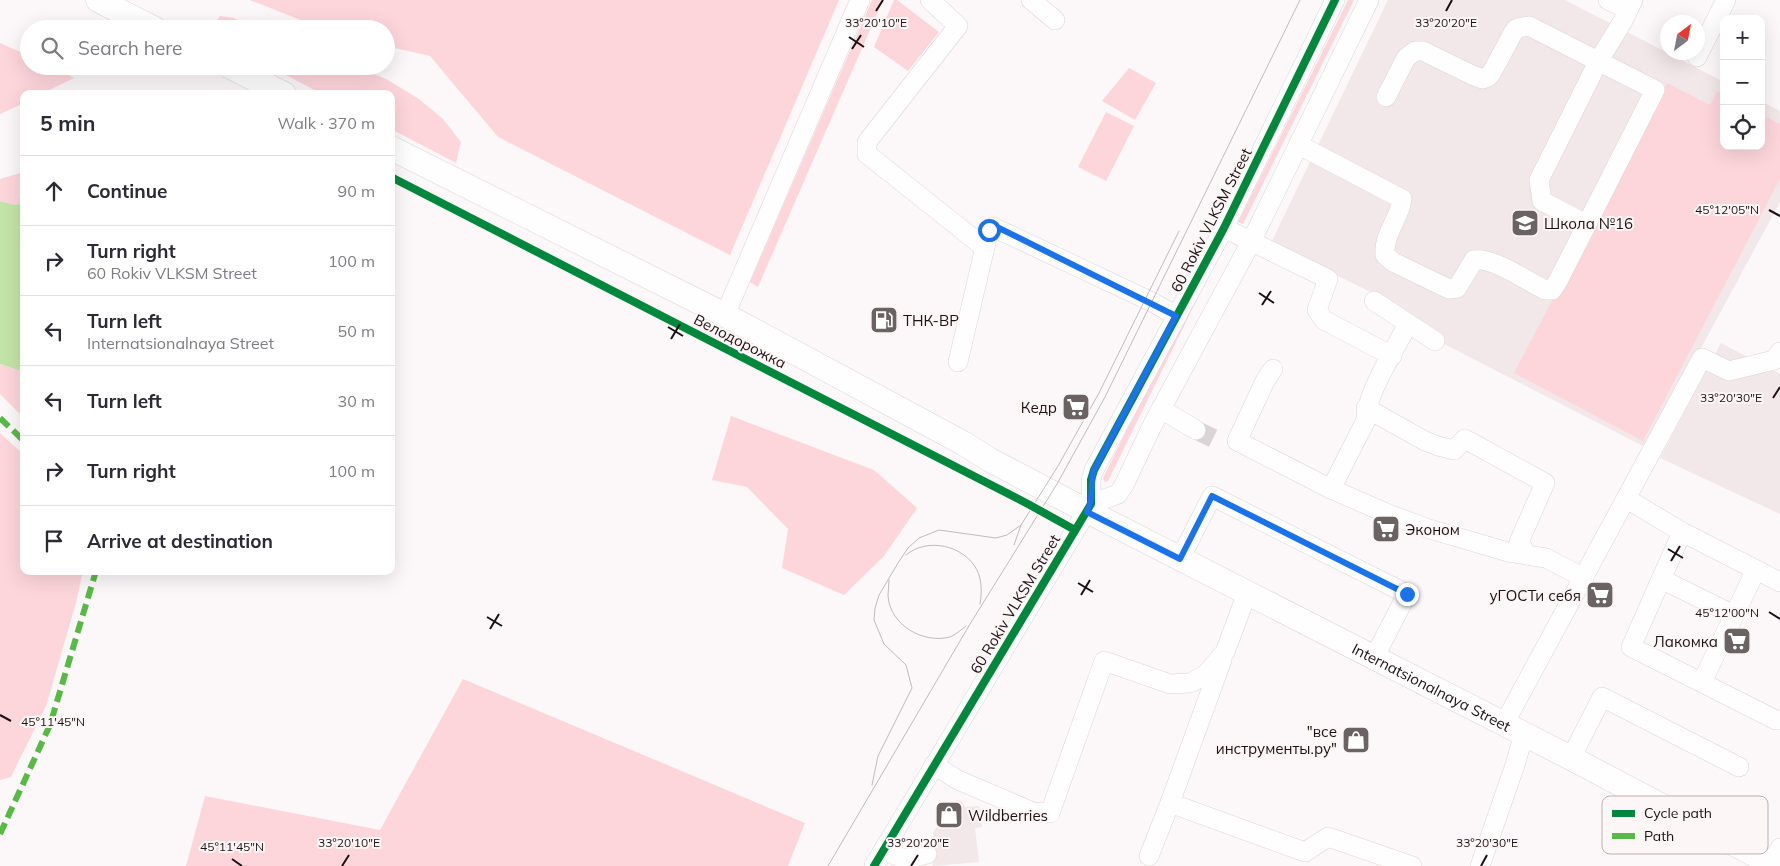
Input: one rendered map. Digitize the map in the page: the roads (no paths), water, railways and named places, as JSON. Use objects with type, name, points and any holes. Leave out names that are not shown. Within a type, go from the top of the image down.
[{"type":"main road","points":[[103,1],[138,20]]},
{"type":"main road","points":[[247,75],[276,90]]},
{"type":"main road","name":"Internatsionalnaya Street","points":[[395,150],[725,315],[963,443],[990,460],[1089,508],[1180,559],[1648,796]]},
{"type":"street","points":[[725,315],[860,0]]},
{"type":"street","points":[[930,0],[958,26],[867,142],[867,154],[985,248]]},
{"type":"street","points":[[1031,0],[1055,20]]},
{"type":"street","name":"60 Rokiv VLKSM Street","points":[[874,866],[1089,508],[1091,480],[1094,470],[1224,228],[1335,0]]},
{"type":"street","points":[[1089,508],[1118,494],[1250,242],[1369,0]]},
{"type":"street","points":[[1586,224],[1542,201],[1539,180],[1599,60],[1630,5],[1608,0]]},
{"type":"street","points":[[1705,41],[1726,0]]},
{"type":"street","points":[[1299,144],[1402,199],[1401,210],[1386,242],[1385,255],[1393,262],[1448,289],[1457,288],[1474,260],[1480,259],[1491,262],[1545,290],[1552,290],[1655,90],[1599,60],[1528,26],[1517,28],[1492,72],[1483,79],[1423,51],[1415,51],[1406,58],[1386,97]]},
{"type":"street","points":[[958,362],[989,230],[994,227],[1176,316]]},
{"type":"street","points":[[1224,228],[1328,279],[1316,310],[1324,320],[1392,356]]},
{"type":"street","points":[[1374,301],[1435,341]]},
{"type":"street","points":[[1331,489],[1366,420],[1366,408],[1372,392],[1408,324]]},
{"type":"street","points":[[1480,866],[1515,765],[1514,729],[1584,578],[1702,358],[1729,372],[1778,357]]},
{"type":"street","points":[[1273,369],[1229,442],[1386,513],[1426,528],[1508,552],[1546,558],[1584,578]]},
{"type":"street","points":[[1366,408],[1438,446],[1454,450],[1465,439],[1545,483],[1519,542],[1527,555]]},
{"type":"street","points":[[1161,409],[1196,430]]},
{"type":"street","points":[[1180,559],[1212,496],[1407,594],[1374,658]]},
{"type":"street","points":[[1626,499],[1682,532],[1780,582]]},
{"type":"street","points":[[1682,532],[1631,647],[1776,720],[1780,720]]},
{"type":"street","points":[[1702,682],[1756,570]]},
{"type":"street","points":[[1661,579],[1734,616]]},
{"type":"street","points":[[1149,856],[1247,593]]},
{"type":"street","points":[[934,765],[958,780],[1033,812],[1050,812],[1104,661],[1170,684],[1190,682],[1205,675],[1225,652]]},
{"type":"street","points":[[1571,758],[1602,696],[1739,767]]},
{"type":"street","points":[[1170,803],[1305,852],[1328,837],[1412,866]]},
{"type":"street","points":[[884,849],[900,859],[911,859],[927,854]]},
{"type":"tunnel","points":[[1196,430],[1221,442]]},
{"type":"tram line","points":[[828,866],[970,624],[1057,484],[1105,397],[1300,0]]},
{"type":"tram line","points":[[1014,545],[1021,525],[1058,466],[1099,393],[1179,231]]},
{"type":"tram line","points":[[872,785],[878,756],[912,688],[906,665],[884,644],[874,620],[879,595],[908,548],[919,538],[939,530],[996,538],[1007,535],[1021,525]]},
{"type":"tram line","points":[[906,555],[915,549],[934,545],[945,546],[963,555],[971,561],[979,574],[981,587],[980,604]]},
{"type":"tram line","points":[[889,580],[888,596],[890,606],[901,624],[910,630],[929,638],[940,638],[950,637],[966,626]]},
{"type":"place","name":"Школа №16","points":[[1525,223]]},
{"type":"place","name":"ТНК-ВР","points":[[884,320]]},
{"type":"place","name":"Кедр","points":[[1076,407]]},
{"type":"place","name":"Эконом","points":[[1386,529]]},
{"type":"place","name":"уГОСТи себя","points":[[1600,595]]},
{"type":"place","name":"Лакомка","points":[[1737,641]]},
{"type":"place","name":"\"все инструменты.ру\"","points":[[1356,740]]},
{"type":"place","name":"Wildberries","points":[[949,815]]}]
